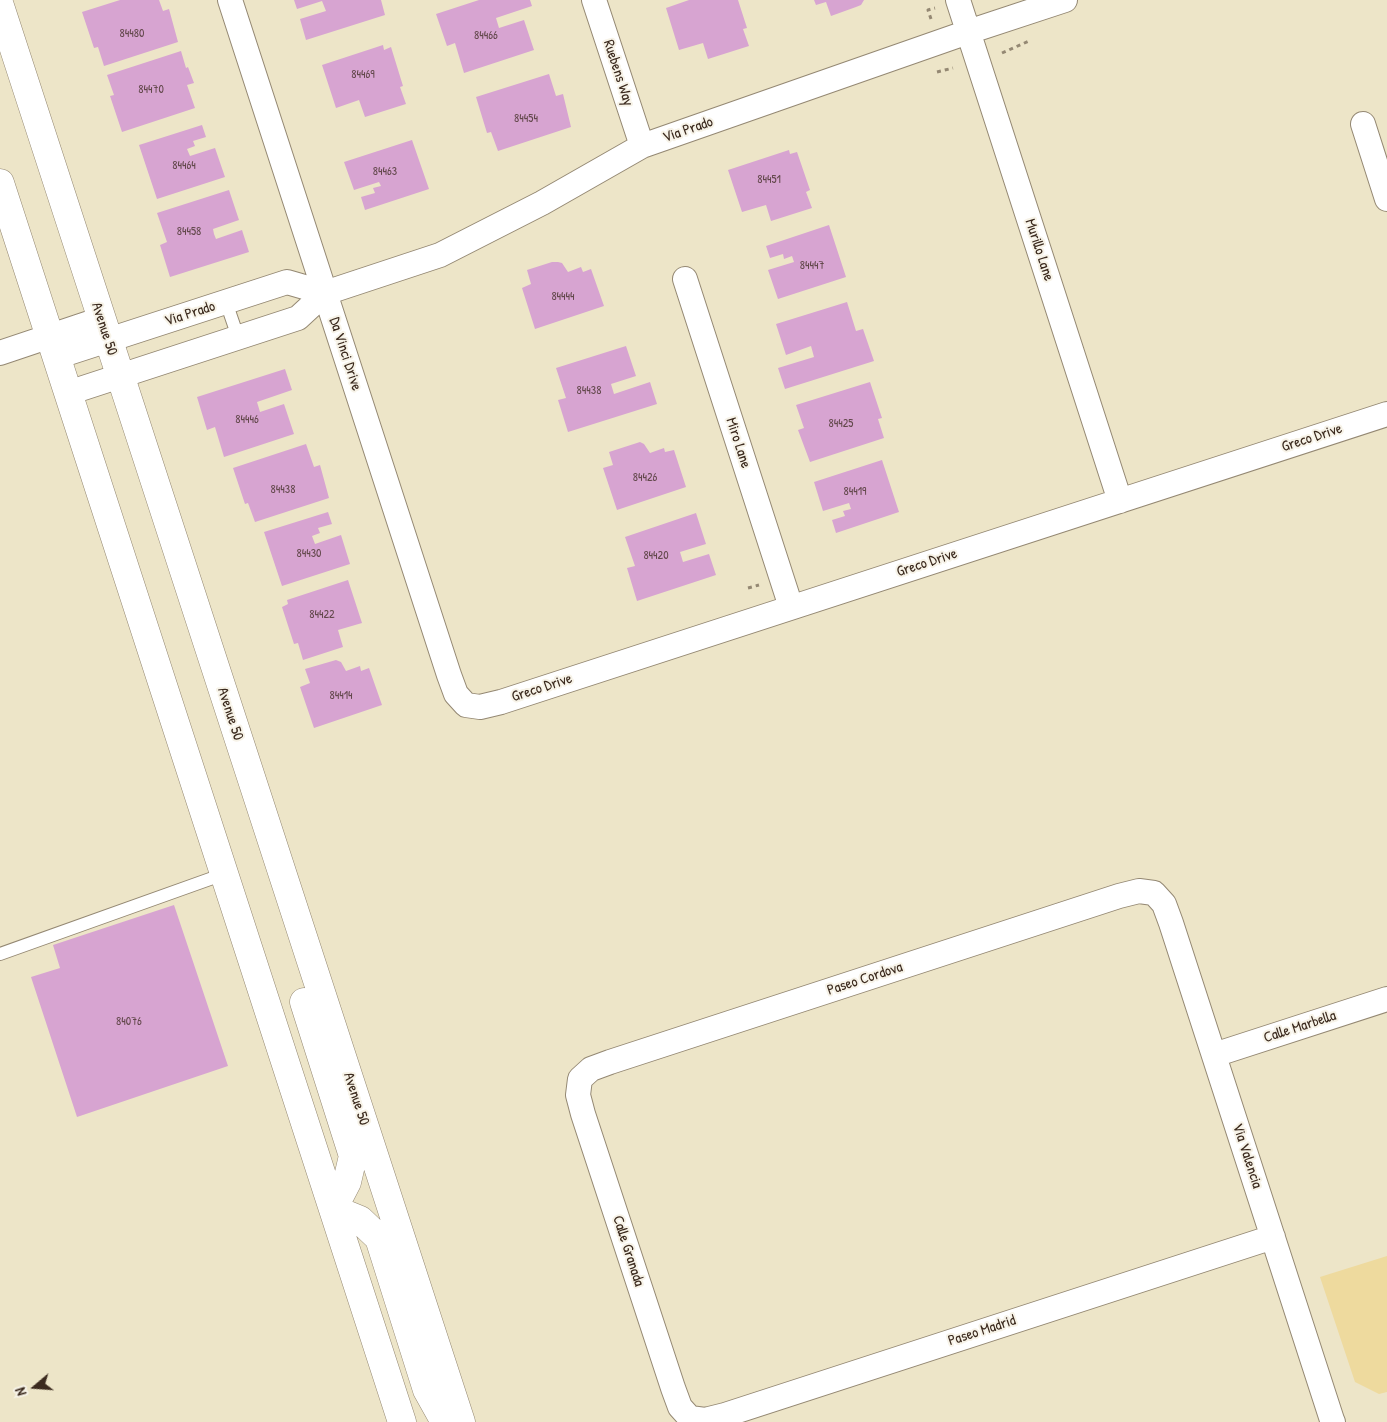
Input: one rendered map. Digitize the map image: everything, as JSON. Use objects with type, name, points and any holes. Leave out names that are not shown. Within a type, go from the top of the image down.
[{"type":"main road","name":"Avenue 50","points":[[0,6],[461,1422]]},
{"type":"main road","points":[[0,183],[402,1422]]},
{"type":"main road","points":[[276,853],[275,911],[353,1156],[347,1182],[333,1209]]},
{"type":"main road","points":[[333,1209],[360,1220],[379,1238],[428,1390],[445,1422]]},
{"type":"street","name":"Da Vinci Drive","points":[[230,0],[449,675],[456,694],[466,705]]},
{"type":"street","name":"Ruebens Way","points":[[594,0],[642,146]]},
{"type":"street","name":"Murillo Lane","points":[[958,0],[1120,501]]},
{"type":"street","name":"Via Prado","points":[[68,393],[298,318],[325,293],[440,255],[542,203],[642,146],[1065,0]]},
{"type":"street","points":[[1363,124],[1387,199]]},
{"type":"street","name":"Miro Lane","points":[[685,279],[791,607]]},
{"type":"street","name":"Via Prado","points":[[0,353],[53,347],[104,330],[226,302],[287,282],[325,293]]},
{"type":"street","name":"Greco Drive","points":[[466,705],[480,707],[501,702],[1387,414]]},
{"type":"street","name":"Paseo Cordova","points":[[580,1079],[591,1070],[666,1043],[1119,896],[1139,891],[1154,893]]},
{"type":"street","name":"Via Valencia","points":[[1154,893],[1164,904],[1333,1422]]},
{"type":"street","name":"Calle Marbella","points":[[1214,1055],[1387,999]]},
{"type":"street","name":"Calle Granada","points":[[580,1079],[578,1094],[611,1199],[673,1388],[680,1407],[690,1418]]},
{"type":"street","name":"Paseo Madrid","points":[[690,1418],[705,1420],[725,1415],[1273,1237]]},
{"type":"lane","points":[[226,302],[238,338]]},
{"type":"lane","points":[[0,954],[224,874]]},
{"type":"path","points":[[1009,51],[1029,41]]},
{"type":"sand","points":[[1387,1256],[1387,1392],[1379,1394],[1355,1382],[1320,1277]]},
{"type":"building","points":[[120,0],[159,0],[163,11],[169,9],[178,42],[104,66],[98,47],[94,48],[82,12]]},
{"type":"building","points":[[294,0],[381,0],[385,15],[306,40],[300,19],[326,11],[322,1],[297,9]]},
{"type":"building","points":[[479,0],[530,0],[532,6],[496,18],[499,28],[524,20],[534,50],[464,73],[455,43],[447,46],[436,14]]},
{"type":"building","points":[[689,0],[738,0],[747,28],[743,29],[749,46],[708,59],[703,43],[679,50],[666,8]]},
{"type":"building","points":[[814,0],[864,0],[861,5],[831,16],[826,2],[816,5]]},
{"type":"building","points":[[383,45],[384,50],[391,47],[403,86],[400,87],[406,104],[365,117],[359,100],[336,108],[322,65]]},
{"type":"building","points":[[181,51],[186,68],[188,67],[194,83],[187,85],[195,108],[122,132],[110,96],[114,95],[107,75]]},
{"type":"building","points":[[549,74],[556,96],[563,94],[571,127],[498,151],[491,132],[487,133],[476,97]]},
{"type":"building","points":[[202,125],[206,137],[193,141],[195,146],[187,149],[190,156],[215,148],[225,177],[157,199],[139,145]]},
{"type":"building","points":[[412,140],[429,189],[365,210],[361,197],[375,193],[373,188],[381,186],[379,182],[354,190],[344,162]]},
{"type":"building","points":[[789,150],[790,154],[797,152],[810,190],[806,192],[812,208],[771,221],[766,205],[742,212],[728,170]]},
{"type":"building","points":[[229,190],[239,220],[213,229],[214,234],[216,239],[242,230],[249,252],[170,277],[160,245],[167,242],[157,213]]},
{"type":"building","points":[[829,225],[846,277],[778,299],[768,270],[794,262],[792,256],[784,259],[783,254],[770,258],[766,246]]},
{"type":"building","points":[[552,262],[562,263],[568,272],[581,267],[583,272],[591,269],[604,306],[535,329],[522,288],[531,284],[527,270]]},
{"type":"building","points":[[847,302],[856,331],[863,329],[874,361],[785,389],[778,368],[814,357],[811,346],[786,355],[776,324]]},
{"type":"building","points":[[626,346],[636,376],[611,384],[614,394],[650,382],[657,404],[568,432],[558,400],[566,398],[556,368]]},
{"type":"building","points":[[285,369],[292,390],[257,402],[260,412],[284,404],[294,434],[224,457],[215,427],[207,430],[197,397]]},
{"type":"building","points":[[870,382],[882,418],[878,419],[884,438],[810,462],[798,430],[804,428],[796,405]]},
{"type":"building","points":[[640,442],[644,444],[650,453],[664,448],[665,452],[674,450],[686,487],[617,510],[603,468],[613,465],[609,452]]},
{"type":"building","points":[[306,444],[314,467],[320,465],[329,498],[255,522],[248,503],[245,504],[233,468]]},
{"type":"building","points":[[882,460],[899,512],[836,533],[832,520],[845,516],[843,511],[851,509],[849,503],[823,511],[814,482]]},
{"type":"building","points":[[328,512],[332,524],[318,528],[320,533],[312,536],[315,544],[341,535],[350,564],[282,586],[264,532]]},
{"type":"building","points":[[696,513],[706,544],[680,552],[683,562],[709,554],[716,575],[637,601],[627,568],[635,566],[625,537]]},
{"type":"building","points":[[348,580],[362,623],[338,630],[343,647],[303,660],[298,643],[294,644],[282,607],[288,604],[287,600]]},
{"type":"building","points":[[336,660],[341,662],[346,671],[360,666],[361,671],[369,668],[382,705],[314,728],[300,687],[310,683],[305,669]]},
{"type":"building","points":[[174,905],[228,1066],[77,1117],[31,977],[60,968],[53,945]]}]
